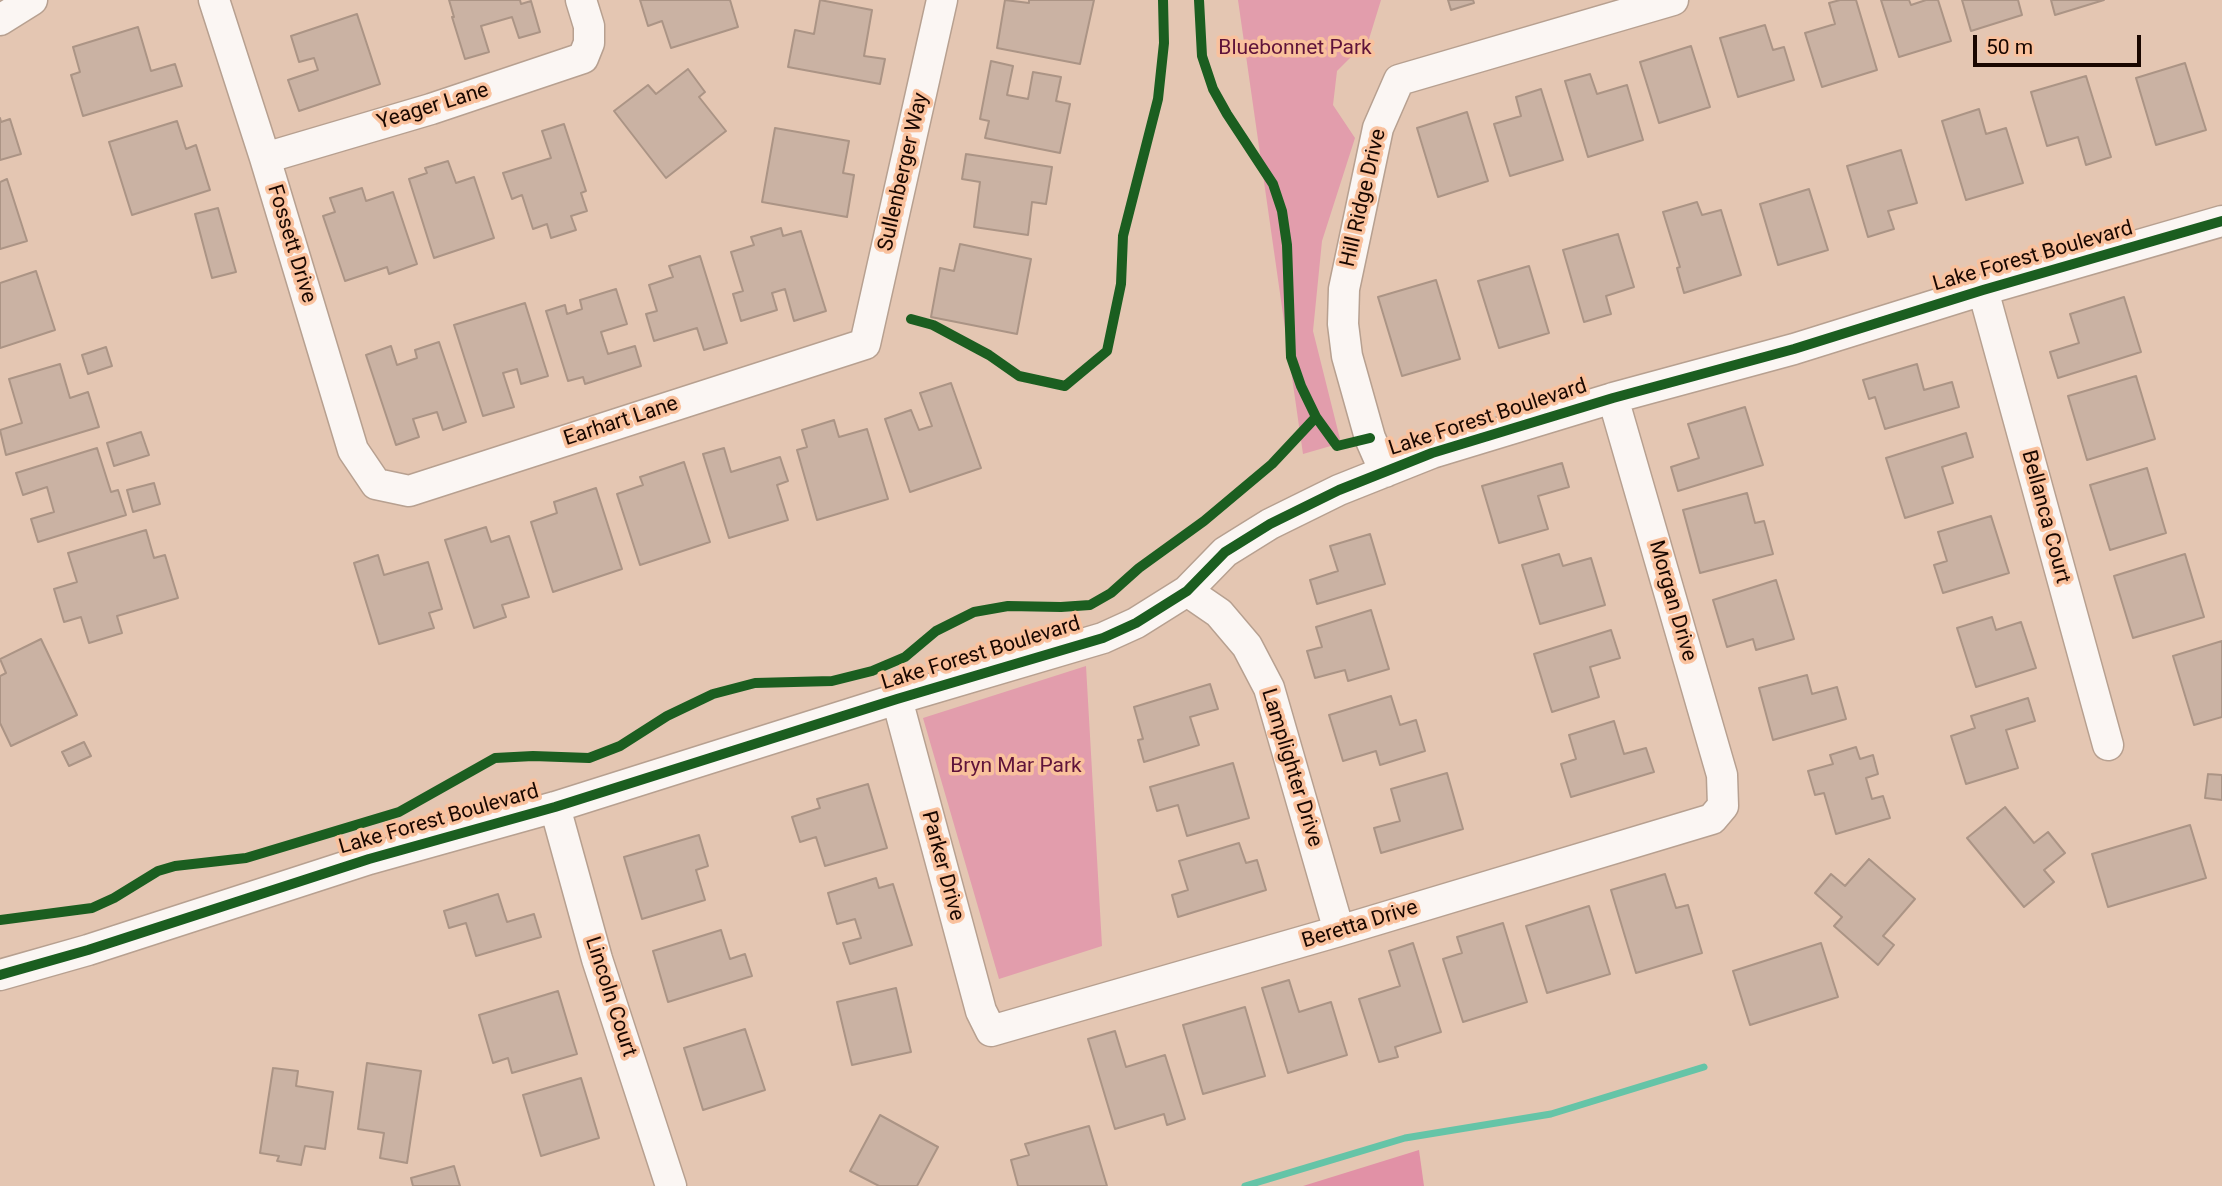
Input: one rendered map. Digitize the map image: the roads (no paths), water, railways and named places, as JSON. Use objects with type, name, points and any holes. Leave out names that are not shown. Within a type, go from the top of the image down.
[{"type":"street","points":[[0,20],[32,0]]},
{"type":"street","name":"Fossett Drive","points":[[214,0],[353,450],[376,484]]},
{"type":"street","name":"Yeager Lane","points":[[265,158],[431,109],[583,58],[589,43],[589,26],[582,0]]},
{"type":"street","name":"Sullenberger Way","points":[[865,344],[942,0]]},
{"type":"street","name":"Hill Ridge Drive","points":[[1385,472],[1370,438],[1347,356],[1343,312],[1344,289],[1378,128],[1399,80],[1673,0]]},
{"type":"street","name":"Lake Forest Boulevard","points":[[0,975],[100,946],[369,859],[555,807],[897,699],[1103,638],[1136,623],[1187,591],[1225,552],[1270,524],[1339,490],[1433,453],[2222,221]]},
{"type":"street","name":"Bellanca Court","points":[[1983,290],[2108,745]]},
{"type":"street","name":"Earhart Lane","points":[[376,484],[409,491],[865,344]]},
{"type":"street","name":"Morgan Drive","points":[[1614,398],[1722,775],[1723,806]]},
{"type":"street","name":"Lamplighter Drive","points":[[1187,591],[1219,613],[1247,646],[1269,688],[1339,931]]},
{"type":"street","name":"Parker Drive","points":[[897,699],[981,1011],[991,1031]]},
{"type":"street","name":"Beretta Drive","points":[[991,1031],[1700,824],[1712,818],[1723,806]]},
{"type":"street","name":"Lincoln Court","points":[[555,807],[597,959],[671,1186]]},
{"type":"waterway","points":[[1245,1186],[1405,1138],[1551,1114],[1704,1067]]},
{"type":"park label","name":"Bluebonnet Park","points":[[1295,49]]},
{"type":"park label","name":"Bryn Mar Park","points":[[1016,767]]}]
